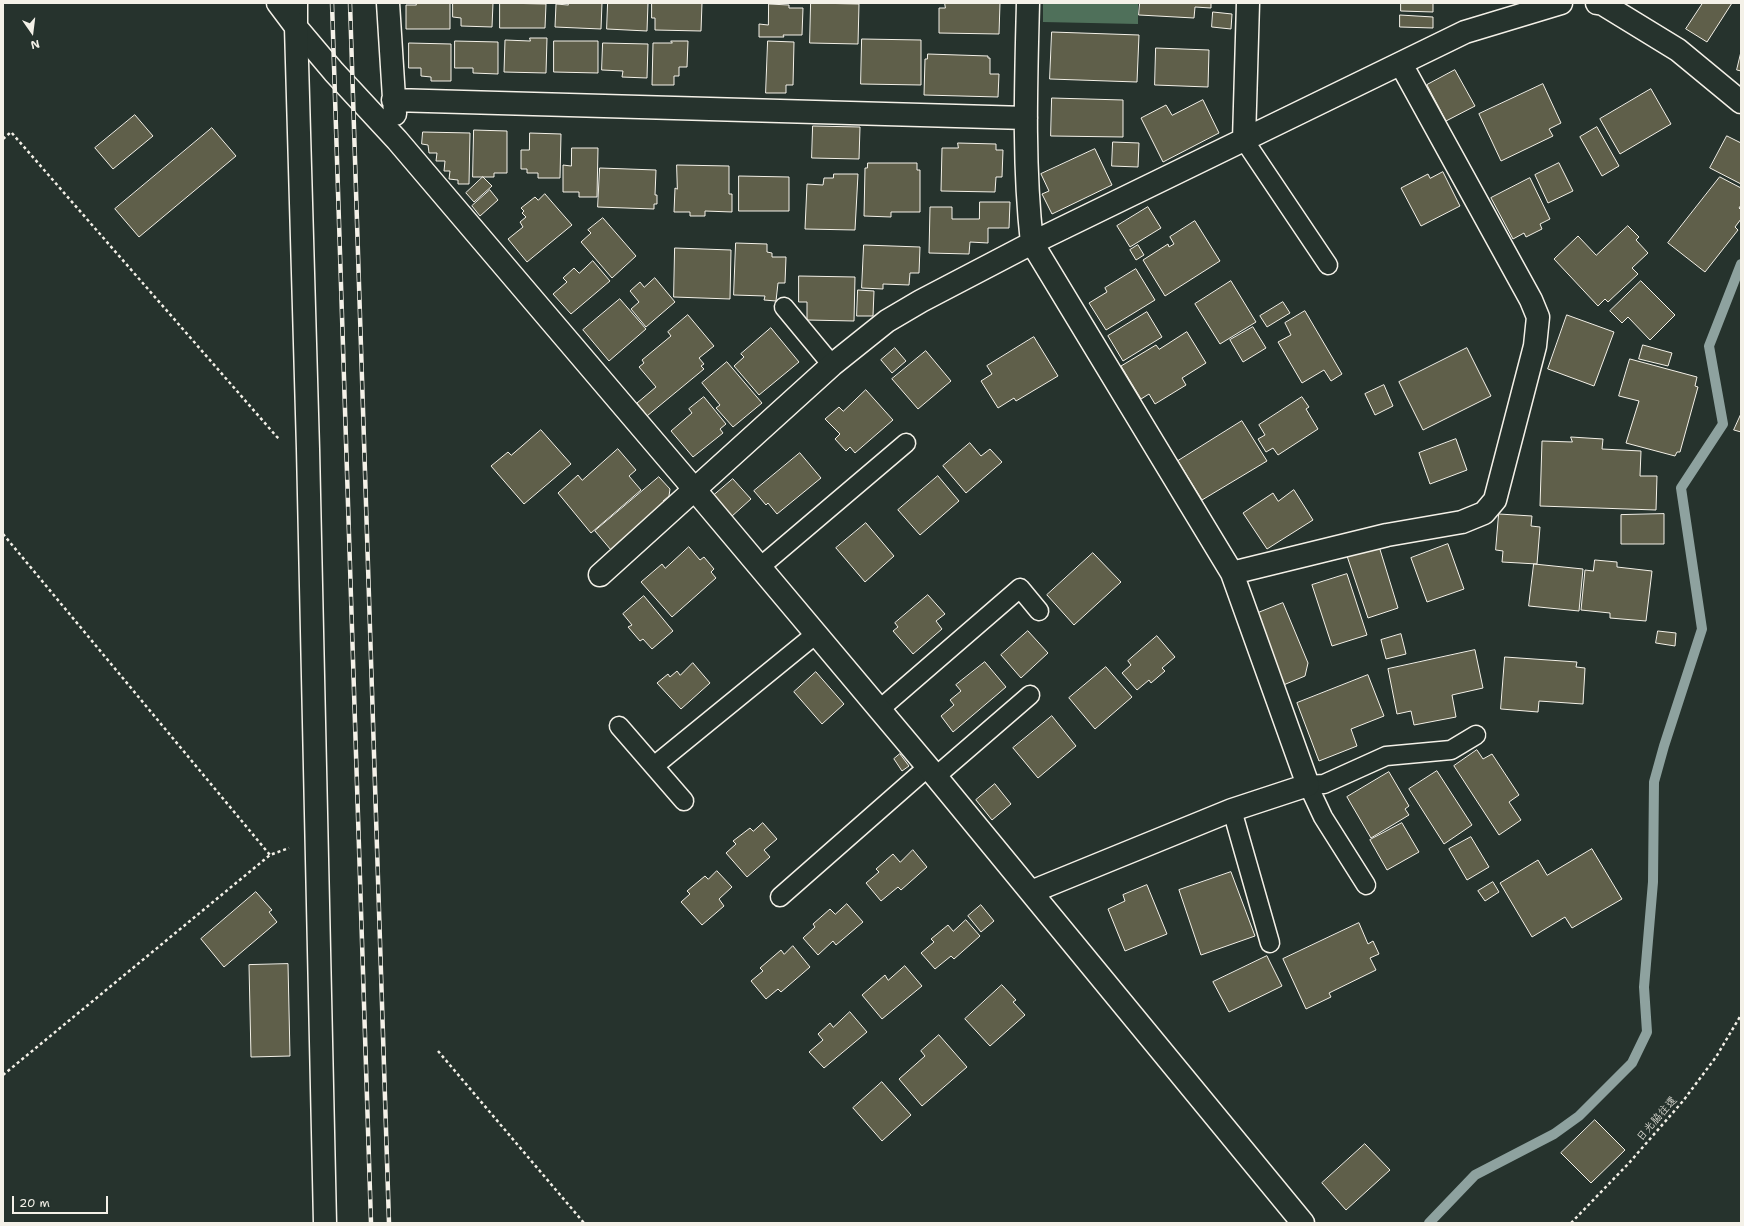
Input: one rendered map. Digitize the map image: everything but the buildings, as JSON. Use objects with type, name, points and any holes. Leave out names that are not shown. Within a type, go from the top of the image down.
[{"type":"street","points":[[278,3],[334,72],[397,140],[760,566],[880,709],[1303,1223]]},
{"type":"street","points":[[296,3],[318,838],[325,1223]]},
{"type":"street","points":[[388,3],[397,140]]},
{"type":"street","points":[[1028,3],[1026,118],[1028,211],[1032,243],[1232,573],[1308,785],[1232,810],[1031,892]]},
{"type":"street","points":[[1244,140],[1248,3]]},
{"type":"street","points":[[600,576],[832,365],[887,321],[921,301],[1032,243],[1465,32],[1561,3]]},
{"type":"street","points":[[1597,3],[1603,4],[1678,50],[1741,102]]},
{"type":"street","points":[[1232,573],[1387,535],[1462,522],[1484,513],[1495,500],[1535,346],[1538,318],[1531,300],[1401,64]]},
{"type":"street","points":[[394,100],[1026,118]]},
{"type":"lane","points":[[1244,140],[1328,265]]},
{"type":"lane","points":[[784,307],[832,365]]},
{"type":"lane","points":[[760,566],[906,443]]},
{"type":"lane","points":[[880,709],[1020,588],[1039,611]]},
{"type":"lane","points":[[654,766],[816,634]]},
{"type":"lane","points":[[780,897],[932,772],[1030,695]]},
{"type":"lane","points":[[619,726],[684,801]]},
{"type":"lane","points":[[1366,885],[1323,817],[1308,785],[1324,784],[1386,756],[1451,750],[1476,735]]},
{"type":"lane","points":[[1232,810],[1270,943]]},
{"type":"path","points":[[3,139],[11,132],[277,437],[308,449]]},
{"type":"path","points":[[3,534],[270,855]]},
{"type":"path","points":[[3,1075],[270,855],[318,838]]},
{"type":"path","name":"日光脇往還","points":[[1571,1223],[1629,1163],[1683,1101],[1716,1057],[1741,1014]]},
{"type":"path","points":[[438,1051],[584,1223]]},
{"type":"green space","points":[[1043,3],[1138,3],[1138,24],[1043,22]]},
{"type":"waterway","points":[[1429,1223],[1475,1175],[1554,1134],[1579,1116],[1632,1063],[1647,1032],[1644,987],[1653,882],[1654,782],[1664,746],[1702,629],[1681,488],[1723,424],[1709,346],[1741,264]]},
{"type":"railway","points":[[332,3],[371,1223]]},
{"type":"railway","points":[[350,3],[389,1223]]}]
